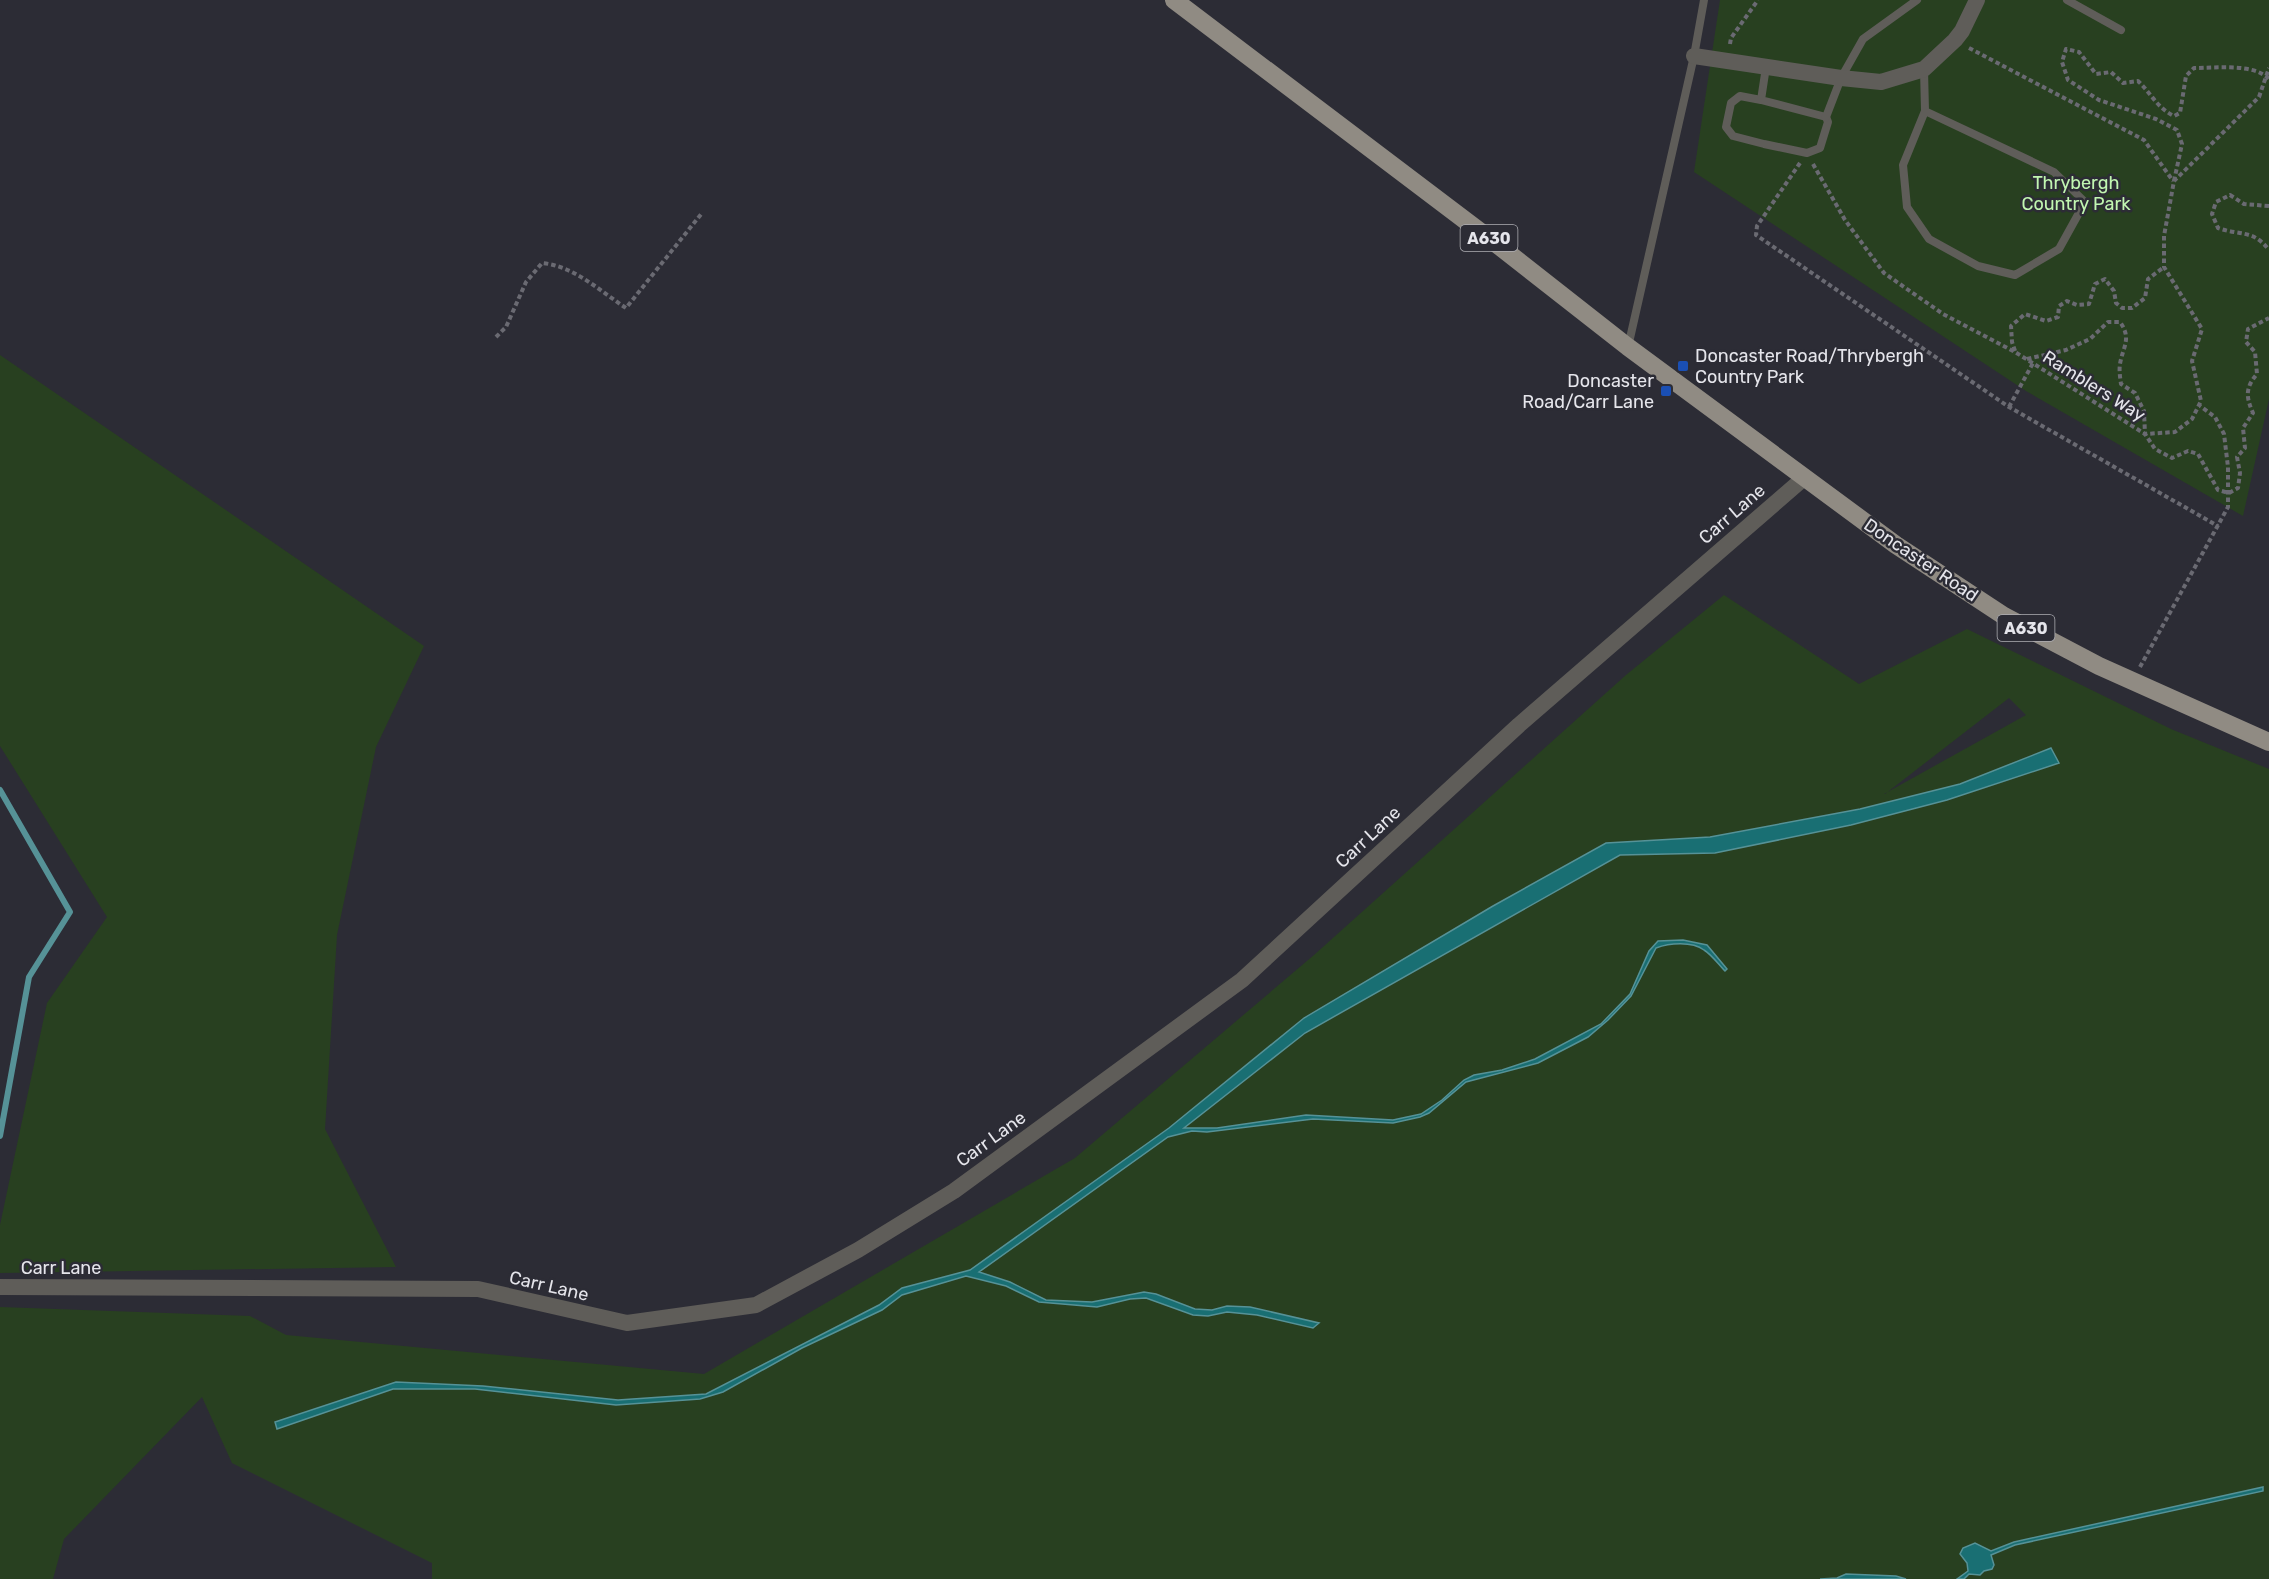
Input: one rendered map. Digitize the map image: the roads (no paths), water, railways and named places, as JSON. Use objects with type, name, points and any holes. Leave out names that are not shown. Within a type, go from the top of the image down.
[{"type":"main road","name":"A630","points":[[1174,0],[1503,249],[1628,347],[1804,477]]},
{"type":"main road","name":"Doncaster Road","points":[[1804,477],[1896,545],[2004,616],[2133,681],[2269,742]]},
{"type":"street","points":[[1694,56],[1881,82],[1924,69],[1962,31],[1977,0]]},
{"type":"street","name":"Carr Lane","points":[[0,1287],[478,1289],[627,1323],[756,1305],[858,1250],[954,1191],[1242,980],[1519,725],[1804,477]]},
{"type":"lane","points":[[1628,347],[1694,56],[1704,0]]},
{"type":"lane","points":[[1826,117],[1740,96],[1731,103],[1726,127],[1733,136],[1807,153],[1820,148],[1828,122],[1826,117],[1841,78],[1863,39],[1917,0]]},
{"type":"lane","points":[[2067,0],[2121,30]]},
{"type":"lane","points":[[1761,100],[1766,67]]},
{"type":"lane","points":[[1924,69],[1925,111],[1903,165],[1907,207],[1929,239],[1978,266],[2015,275],[2059,249],[2085,202],[2054,172],[1925,111]]},
{"type":"water","points":[[2051,748],[2059,763],[1947,800],[1851,825],[1715,853],[1620,855],[1305,1033],[1184,1128],[1217,1128],[1306,1115],[1393,1120],[1421,1114],[1442,1100],[1464,1080],[1474,1075],[1502,1070],[1535,1059],[1601,1024],[1630,994],[1649,951],[1658,941],[1683,940],[1707,945],[1727,969],[1725,971],[1707,952],[1693,945],[1674,944],[1656,948],[1631,996],[1588,1037],[1538,1063],[1466,1082],[1429,1113],[1420,1117],[1393,1123],[1313,1119],[1207,1132],[1192,1131],[1168,1137],[979,1272],[1010,1282],[1046,1300],[1092,1302],[1144,1292],[1156,1294],[1195,1309],[1212,1310],[1227,1306],[1250,1307],[1319,1323],[1313,1328],[1257,1315],[1227,1312],[1208,1316],[1193,1315],[1146,1298],[1130,1299],[1097,1307],[1039,1302],[1006,1286],[966,1276],[902,1295],[882,1310],[802,1348],[723,1392],[700,1399],[616,1405],[475,1389],[393,1389],[277,1429],[275,1422],[396,1382],[483,1386],[618,1400],[706,1394],[879,1305],[902,1288],[970,1270],[1169,1128],[1304,1018],[1493,906],[1606,843],[1710,837],[1860,809],[1960,784]]},
{"type":"water","points":[[2263,1487],[2263,1491],[2015,1545],[1991,1555],[1994,1565],[1992,1569],[1980,1575],[1969,1574],[1964,1579],[1957,1579],[1968,1571],[1967,1563],[1960,1554],[1963,1548],[1975,1543],[1991,1551],[2014,1542]]},
{"type":"water","points":[[1846,1574],[1896,1576],[1906,1579],[1820,1579],[1837,1578]]},
{"type":"waterway","points":[[0,790],[70,912],[29,977],[0,1136]]},
{"type":"place","name":"Doncaster Road/Thrybergh Country Park","points":[[1683,366]]},
{"type":"place","name":"Doncaster Road/Carr Lane","points":[[1666,391]]},
{"type":"park label","name":"Thrybergh Country Park","points":[[2076,193]]}]
